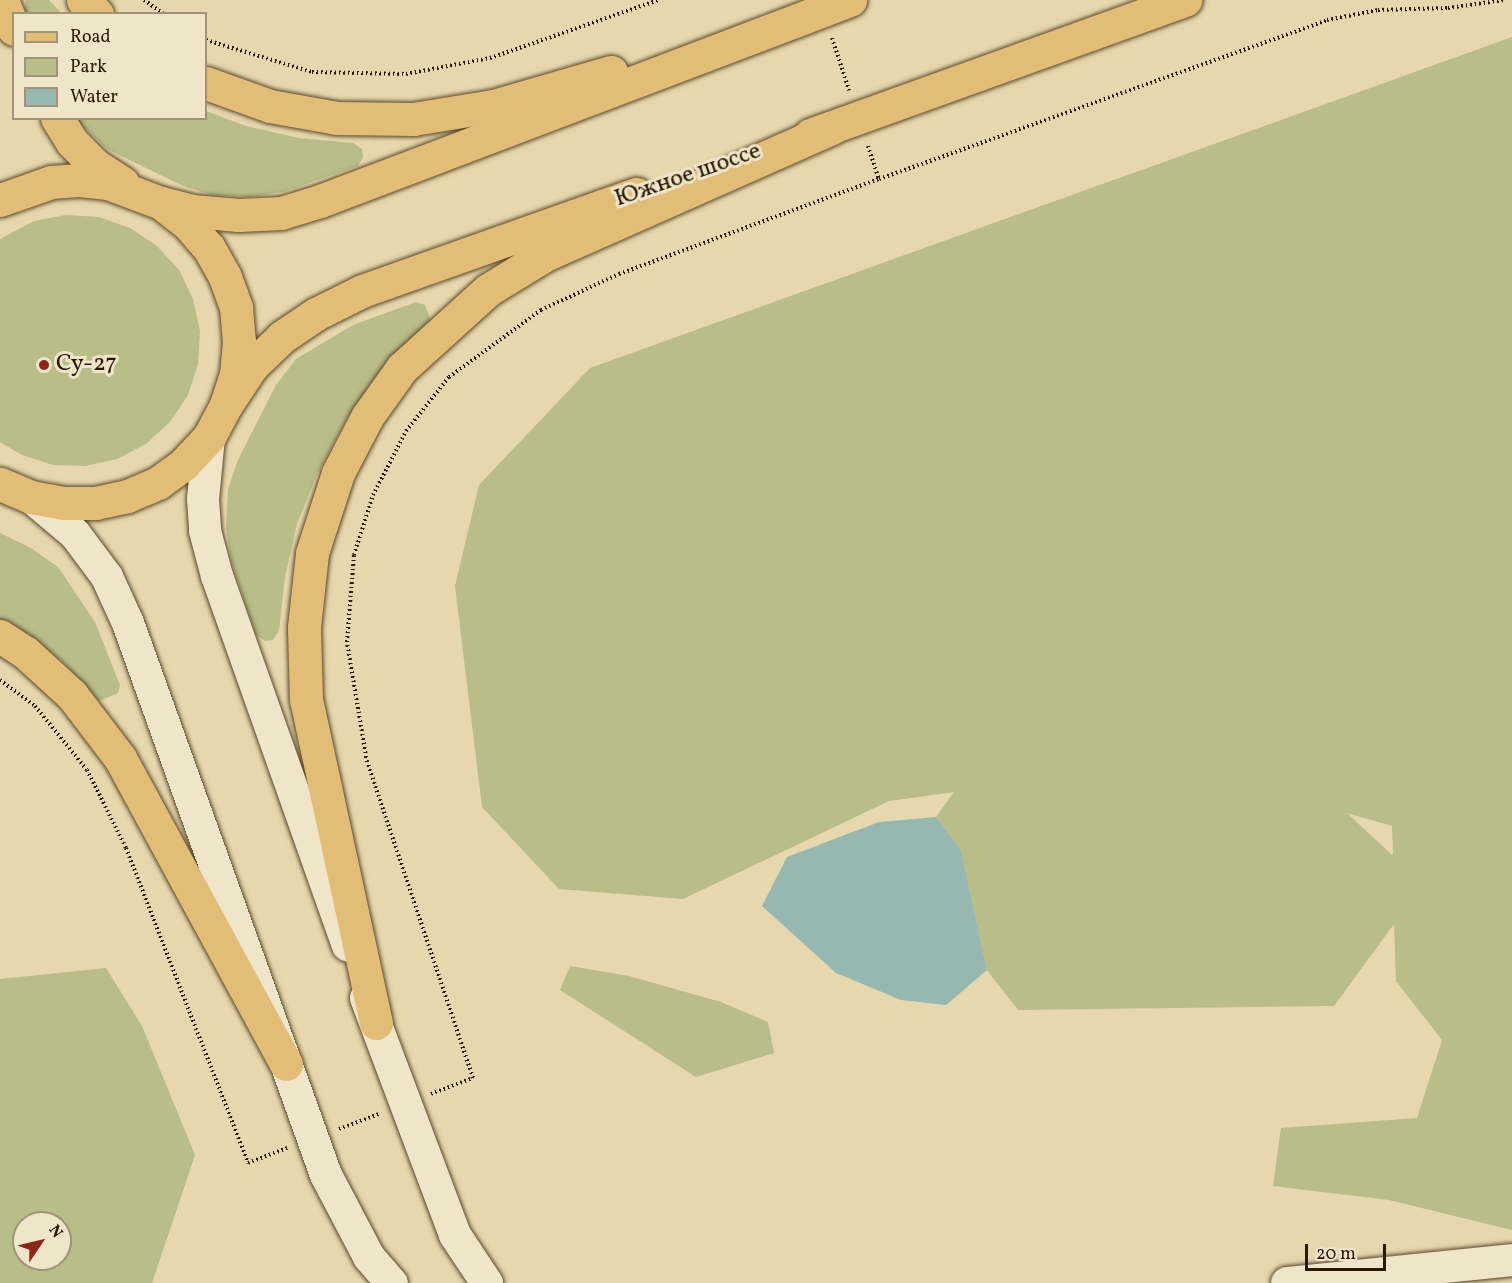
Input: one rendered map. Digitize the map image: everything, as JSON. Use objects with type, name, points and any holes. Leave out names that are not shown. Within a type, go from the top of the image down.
[{"type":"main road","points":[[2,0],[12,24]]},
{"type":"main road","points":[[83,0],[95,12]]},
{"type":"main road","name":"Южное шоссе","points":[[0,200],[42,184],[79,180],[148,197],[239,215],[291,210],[495,138],[850,0]]},
{"type":"main road","name":"Южное шоссе","points":[[0,485],[31,497],[64,503],[96,503],[128,496],[158,483],[184,464],[208,437],[252,366],[282,337],[362,291],[832,128],[1185,0]]},
{"type":"main road","points":[[207,83],[270,106],[326,116],[413,119],[493,106],[792,21]]},
{"type":"main road","points":[[58,120],[72,142],[95,165],[148,197]]},
{"type":"main road","points":[[375,1023],[306,700],[304,627],[312,553],[338,473],[367,417],[402,368],[488,290],[545,255],[832,128]]},
{"type":"main road","name":"Южное шоссе","points":[[148,197],[187,223],[209,248],[225,277],[236,308],[238,352],[226,405]]},
{"type":"main road","points":[[0,636],[25,652],[72,695],[120,759],[286,1064]]},
{"type":"street","points":[[1137,19],[1204,0]]},
{"type":"street","points":[[208,437],[203,499],[205,531],[216,576],[375,1023],[455,1235],[487,1283]]},
{"type":"street","points":[[31,497],[75,534],[107,577],[128,622],[286,1064],[346,1218],[369,1257],[392,1283]]},
{"type":"street","points":[[1287,1283],[1512,1260]]},
{"type":"path","points":[[144,0],[161,12]]},
{"type":"path","points":[[207,40],[312,72],[406,74],[490,58],[658,0]]},
{"type":"path","points":[[0,680],[35,706],[87,770],[126,848],[248,1163],[473,1078],[367,762],[347,642],[354,555],[373,495],[406,431],[449,376],[541,310],[619,274],[901,171],[1328,20],[1378,10],[1448,8],[1504,0]]},
{"type":"green space","points":[[26,0],[49,0],[60,12],[24,12]]},
{"type":"green space","points":[[1512,37],[1512,1230],[1389,1200],[1273,1186],[1281,1128],[1417,1118],[1442,1040],[1396,981],[1394,924],[1334,1006],[1018,1010],[987,970],[961,850],[936,817],[954,792],[889,801],[683,899],[559,889],[482,807],[455,586],[479,485],[590,368]],"holes":[[[1347,813],[1392,826],[1392,855]]]},
{"type":"green space","points":[[207,111],[246,126],[299,138],[353,143],[362,149],[363,157],[358,166],[283,192],[249,197],[212,195],[183,186],[107,149],[76,120],[207,120]]},
{"type":"green space","points":[[66,215],[99,217],[130,228],[157,246],[179,270],[193,299],[200,331],[198,364],[188,395],[170,422],[146,444],[117,459],[85,466],[53,465],[22,455],[0,442],[0,239],[34,221]]},
{"type":"green space","points":[[416,302],[425,305],[432,323],[390,361],[349,415],[318,472],[297,524],[285,577],[279,631],[273,640],[265,641],[256,635],[231,560],[226,527],[228,489],[238,460],[276,385],[296,359],[353,325]]},
{"type":"green space","points":[[0,533],[31,548],[58,567],[95,622],[120,685],[118,693],[99,701],[61,660],[0,619]]},
{"type":"green space","points":[[570,966],[629,976],[721,1002],[768,1022],[774,1053],[696,1077],[560,990]]},
{"type":"green space","points":[[106,968],[142,1026],[195,1155],[152,1283],[0,1283],[0,979]]},
{"type":"water","points":[[936,817],[961,850],[987,970],[946,1005],[901,1000],[836,973],[762,906],[787,857],[879,822]]},
{"type":"place","name":"Су-27","points":[[44,365]]}]
